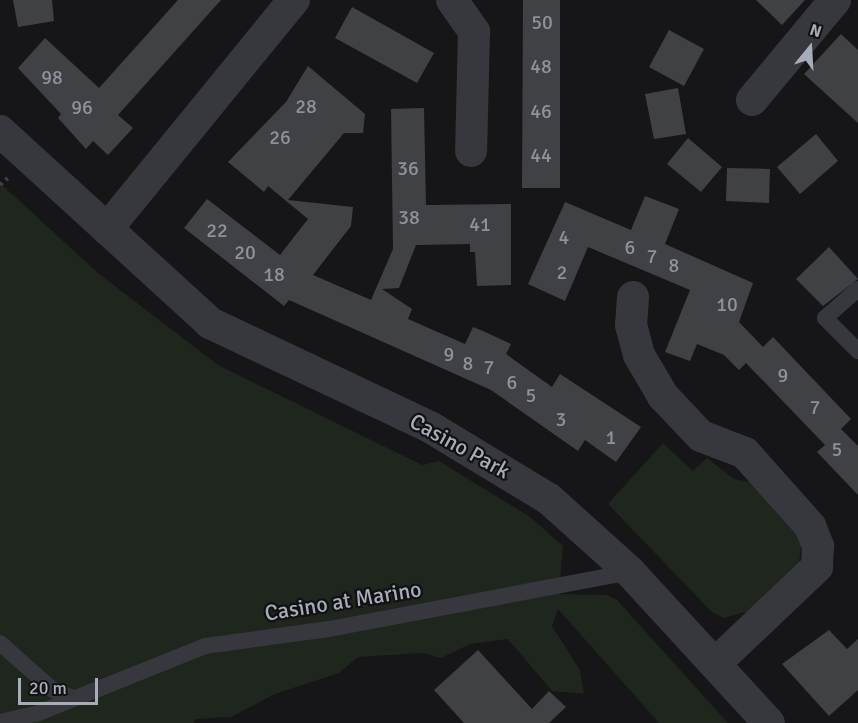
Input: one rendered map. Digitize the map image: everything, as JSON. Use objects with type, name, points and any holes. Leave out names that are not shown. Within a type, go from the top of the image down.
[{"type":"street","points":[[107,228],[294,0]]},
{"type":"street","points":[[452,0],[474,32],[471,151]]},
{"type":"street","points":[[752,100],[835,0]]},
{"type":"street","name":"Casino Park","points":[[0,131],[35,168],[107,228],[210,323],[484,455],[549,499],[630,572],[717,662],[769,723]]},
{"type":"street","points":[[633,297],[631,325],[639,355],[663,396],[701,436],[745,453],[810,526],[818,546],[817,567],[717,662]]},
{"type":"lane","points":[[858,289],[825,318],[858,351]]},
{"type":"lane","name":"Casino at Marino","points":[[0,723],[36,714],[70,697],[205,646],[329,629],[630,572]]},
{"type":"lane","points":[[0,643],[53,690],[70,697]]},
{"type":"shaded area","points":[[0,183],[98,273],[218,365],[422,465],[439,461],[530,517],[563,546],[559,594],[607,595],[617,600],[728,723],[659,723],[558,609],[552,626],[580,670],[584,694],[552,691],[508,639],[470,644],[441,658],[423,653],[358,657],[339,673],[275,694],[231,717],[196,719],[194,723],[0,723]]},
{"type":"shaded area","points":[[663,443],[693,471],[707,458],[734,479],[750,482],[802,538],[799,564],[749,616],[745,612],[724,618],[712,612],[608,504]]},
{"type":"building","points":[[13,0],[52,0],[54,21],[18,27]]},
{"type":"building","points":[[178,0],[221,0],[118,115],[133,128],[108,155],[93,141],[86,149],[58,118],[61,114],[18,68],[45,38],[99,88]]},
{"type":"building","points":[[523,0],[560,0],[560,188],[522,188]]},
{"type":"building","points":[[756,0],[805,0],[782,25]]},
{"type":"building","points":[[352,7],[434,53],[417,83],[335,38]]},
{"type":"building","points":[[669,30],[704,49],[684,86],[649,67]]},
{"type":"building","points":[[841,34],[858,50],[858,123],[804,74]]},
{"type":"building","points":[[308,66],[365,114],[363,133],[344,133],[288,200],[353,207],[351,226],[313,275],[371,300],[393,249],[391,109],[424,108],[426,205],[511,204],[511,285],[477,286],[475,252],[470,252],[470,244],[416,245],[399,288],[382,289],[412,309],[408,319],[465,344],[473,327],[483,331],[511,344],[506,354],[552,387],[560,374],[641,427],[616,462],[585,440],[578,451],[491,390],[289,300],[284,306],[184,228],[207,199],[280,255],[308,219],[268,186],[264,192],[228,162],[286,102]]},
{"type":"building","points":[[678,88],[686,134],[654,139],[645,94]]},
{"type":"building","points":[[816,134],[838,161],[800,194],[777,167]]},
{"type":"building","points":[[688,138],[722,167],[701,192],[667,164]]},
{"type":"building","points":[[727,168],[770,169],[769,203],[726,201]]},
{"type":"building","points":[[645,196],[679,209],[665,244],[753,283],[739,322],[763,347],[773,337],[851,419],[841,429],[858,446],[858,495],[817,452],[825,445],[746,363],[739,370],[724,355],[697,344],[690,361],[665,352],[690,290],[588,247],[565,301],[528,284],[565,202],[631,230]]},
{"type":"building","points":[[829,247],[858,279],[823,306],[796,279]]},
{"type":"building","points":[[829,630],[847,649],[858,639],[858,690],[829,716],[782,664]]},
{"type":"building","points":[[478,650],[532,709],[549,691],[566,707],[549,723],[464,723],[434,690]]}]
